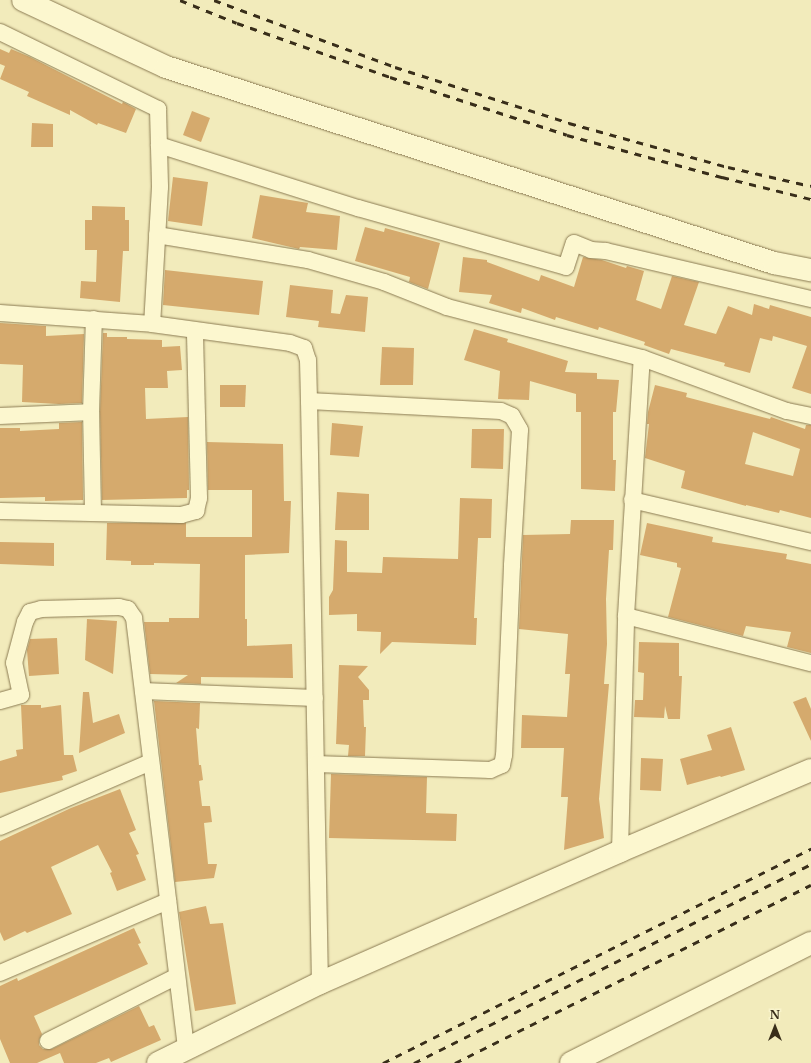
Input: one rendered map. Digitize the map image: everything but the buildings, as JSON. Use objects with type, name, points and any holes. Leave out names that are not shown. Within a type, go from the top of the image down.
[{"type":"street","points":[[23,0],[166,68],[774,263],[811,270]]},
{"type":"street","points":[[0,32],[158,109],[160,187],[152,324]]},
{"type":"street","points":[[159,145],[358,208],[566,267],[574,243],[591,250],[606,251],[811,299]]},
{"type":"street","points":[[157,235],[308,260],[384,282],[447,307],[642,358],[787,411],[811,416]]},
{"type":"street","points":[[0,313],[152,324],[290,343],[304,348],[308,360],[310,401],[320,984]]},
{"type":"street","points":[[93,513],[91,412],[94,319]]},
{"type":"street","points":[[0,511],[181,515],[196,510],[198,498],[195,331]]},
{"type":"street","points":[[620,851],[626,616],[642,358]]},
{"type":"street","points":[[310,401],[501,411],[512,416],[520,430],[512,566],[504,755],[502,765],[490,770],[316,764]]},
{"type":"street","points":[[0,416],[91,412]]},
{"type":"street","points":[[632,500],[811,542]]},
{"type":"street","points":[[0,701],[21,695],[14,663],[25,622],[30,612],[41,609],[119,607],[128,609],[134,618],[186,1049]]},
{"type":"street","points":[[626,616],[811,663]]},
{"type":"street","points":[[143,690],[315,698]]},
{"type":"street","points":[[0,827],[151,762]]},
{"type":"street","points":[[158,1063],[320,984],[620,851],[811,770]]},
{"type":"street","points":[[0,973],[168,901]]},
{"type":"street","points":[[571,1063],[811,943]]},
{"type":"street","points":[[48,1041],[177,976]]},
{"type":"railway","points":[[180,0],[237,23],[390,77],[567,135],[722,177],[811,199]]},
{"type":"railway","points":[[214,0],[395,67],[569,123],[728,167],[811,186]]},
{"type":"railway","points":[[383,1063],[811,849]]},
{"type":"railway","points":[[414,1063],[811,864]]},
{"type":"railway","points":[[455,1063],[811,885]]}]
